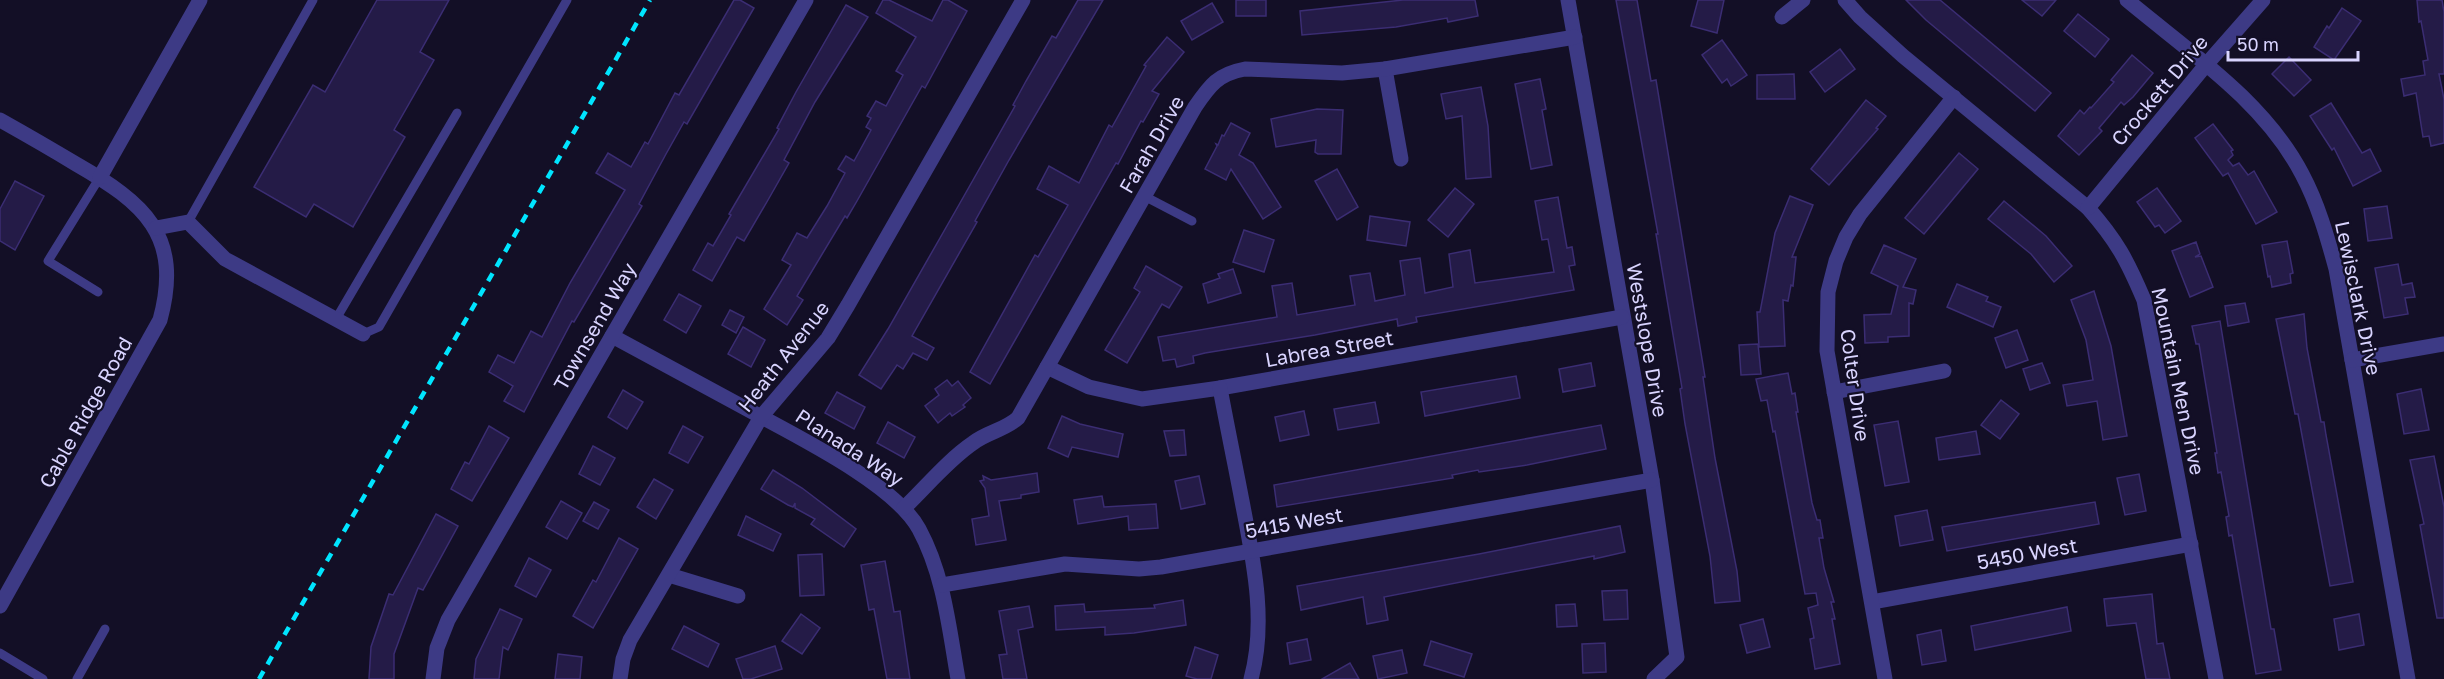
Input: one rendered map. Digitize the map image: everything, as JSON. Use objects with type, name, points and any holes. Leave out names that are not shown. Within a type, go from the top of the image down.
[{"type":"street","points":[[100,177],[200,0]]},
{"type":"street","name":"Townsend Way","points":[[433,679],[437,648],[448,620],[807,0]]},
{"type":"street","name":"Heath Avenue","points":[[620,679],[623,659],[630,640],[760,417],[828,338],[1023,0]]},
{"type":"street","name":"Westslope Drive","points":[[1568,0],[1652,480],[1677,657],[1654,679]]},
{"type":"street","points":[[1782,17],[1803,0]]},
{"type":"street","name":"Mountain Men Drive","points":[[1845,0],[1860,17],[1903,56],[2088,208],[2109,232],[2127,260],[2144,300],[2216,679]]},
{"type":"street","name":"Lewisclark Drive","points":[[2127,0],[2235,91],[2269,126],[2302,173],[2323,222],[2336,269],[2408,679]]},
{"type":"street","name":"Crockett Drive","points":[[2088,208],[2205,66],[2263,0]]},
{"type":"street","name":"Farah Drive","points":[[904,508],[963,450],[975,441],[1009,427],[1018,418],[1146,197],[1195,107],[1216,80],[1230,72],[1245,69],[1342,73],[1385,69],[1575,37]]},
{"type":"street","points":[[1385,69],[1401,159]]},
{"type":"street","name":"Colter Drive","points":[[1885,679],[1827,351],[1828,292],[1836,261],[1846,237],[1860,214],[1954,97]]},
{"type":"street","points":[[0,120],[100,177],[131,198],[156,228],[188,222],[225,259],[363,334]]},
{"type":"street","name":"Cable Ridge Road","points":[[0,606],[160,320],[166,298],[167,271],[163,246],[156,228]]},
{"type":"street","name":"Labrea Street","points":[[1047,367],[1089,387],[1142,399],[1220,388],[1622,317]]},
{"type":"street","name":"Planada Way","points":[[612,336],[760,417],[868,480],[904,508],[918,528],[934,560],[942,585],[958,679]]},
{"type":"street","points":[[2352,360],[2444,344]]},
{"type":"street","points":[[1834,392],[1944,371]]},
{"type":"street","points":[[1220,388],[1251,551],[1258,630],[1251,679]]},
{"type":"street","name":"5415 West","points":[[942,585],[1055,565],[1139,569],[1652,480]]},
{"type":"street","name":"5450 West","points":[[1872,602],[2191,544]]},
{"type":"street","points":[[669,575],[738,596]]},
{"type":"lane","points":[[188,222],[313,0]]},
{"type":"lane","points":[[363,334],[380,327],[567,0]]},
{"type":"lane","points":[[336,319],[458,113]]},
{"type":"lane","points":[[98,292],[48,261],[100,177]]},
{"type":"lane","points":[[1146,197],[1192,221]]},
{"type":"lane","points":[[77,679],[105,629]]},
{"type":"lane","points":[[0,653],[43,679]]},
{"type":"building","points":[[377,0],[449,0],[420,52],[434,60],[394,130],[405,137],[353,227],[314,204],[306,217],[254,187],[313,85],[325,92]]},
{"type":"building","points":[[734,0],[740,0],[754,8],[687,124],[684,122],[639,204],[642,206],[574,322],[572,321],[524,412],[504,401],[513,386],[489,372],[498,355],[514,363],[531,331],[542,337],[570,283],[625,190],[596,173],[608,153],[631,167],[645,142],[648,144],[675,93],[679,95]]},
{"type":"building","points":[[883,0],[889,0],[932,21],[943,0],[948,0],[967,11],[925,88],[922,86],[847,218],[845,216],[797,296],[803,300],[787,325],[764,309],[791,265],[782,260],[797,233],[807,238],[827,206],[845,173],[838,169],[846,156],[854,161],[871,130],[866,127],[871,118],[867,116],[876,101],[886,106],[903,75],[896,71],[916,37],[876,13]]},
{"type":"building","points":[[1078,0],[1103,0],[1009,160],[975,221],[977,222],[912,336],[934,348],[927,360],[913,353],[903,369],[897,365],[881,389],[859,375],[956,210],[1052,36],[1056,38]]},
{"type":"building","points":[[1236,0],[1266,0],[1266,16],[1236,16]]},
{"type":"building","points":[[1403,0],[1475,0],[1478,16],[1448,22],[1447,18],[1396,27],[1302,35],[1300,11]]},
{"type":"building","points":[[1616,0],[1637,0],[1651,81],[1656,80],[1705,377],[1703,377],[1715,458],[1737,571],[1740,601],[1715,603],[1710,556],[1685,424],[1680,389],[1682,388],[1656,234],[1658,234]]},
{"type":"building","points":[[1698,0],[1724,0],[1717,33],[1691,26]]},
{"type":"building","points":[[1906,0],[1940,0],[2051,93],[2035,111],[1926,20]]},
{"type":"building","points":[[2022,0],[2056,0],[2042,16]]},
{"type":"building","points":[[2417,0],[2442,0],[2444,12],[2444,74],[2439,74],[2444,99],[2444,143],[2431,146],[2429,136],[2423,137],[2416,93],[2404,96],[2401,79],[2425,75],[2423,61],[2428,60],[2421,21],[2419,22]]},
{"type":"building","points":[[1212,3],[1223,22],[1192,40],[1181,21]]},
{"type":"building","points":[[846,5],[868,17],[815,102],[784,160],[789,163],[744,241],[737,237],[712,281],[693,270],[708,243],[713,246],[731,215],[729,214],[779,129],[777,128],[796,92]]},
{"type":"building","points":[[2342,8],[2361,21],[2334,60],[2314,47]]},
{"type":"building","points":[[2078,14],[2109,39],[2095,57],[2064,31]]},
{"type":"building","points":[[1167,37],[1184,52],[1152,91],[1159,94],[1143,122],[1141,121],[1118,164],[1116,163],[990,384],[970,372],[1035,255],[1038,257],[1068,205],[1037,189],[1049,166],[1079,183],[1109,125],[1112,127],[1146,66],[1144,65]]},
{"type":"building","points":[[1722,40],[1747,75],[1731,86],[1727,79],[1722,83],[1702,55]]},
{"type":"building","points":[[1840,49],[1855,69],[1825,92],[1810,72]]},
{"type":"building","points":[[2132,55],[2153,73],[2133,97],[2124,105],[2121,102],[2099,128],[2102,131],[2079,155],[2058,136],[2080,110],[2084,114],[2091,108],[2114,82],[2111,80]]},
{"type":"building","points":[[2289,57],[2311,80],[2294,96],[2272,74]]},
{"type":"building","points":[[1794,74],[1795,99],[1757,99],[1757,75]]},
{"type":"building","points":[[1540,79],[1546,109],[1542,110],[1552,165],[1531,169],[1515,84]]},
{"type":"building","points":[[1481,87],[1488,126],[1491,177],[1466,179],[1462,116],[1446,119],[1441,94]]},
{"type":"building","points":[[1866,100],[1886,116],[1876,128],[1878,129],[1829,185],[1811,169]]},
{"type":"building","points":[[2331,103],[2362,153],[2370,149],[2381,171],[2353,186],[2334,148],[2332,150],[2310,116]]},
{"type":"building","points":[[1317,109],[1343,110],[1341,154],[1318,154],[1315,152],[1316,140],[1276,147],[1271,119]]},
{"type":"building","points":[[1231,123],[1250,133],[1239,155],[1253,163],[1281,207],[1263,219],[1231,169],[1226,180],[1205,169],[1216,144],[1218,145]]},
{"type":"building","points":[[2213,124],[2233,150],[2231,151],[2233,155],[2228,160],[2233,166],[2239,163],[2248,175],[2254,171],[2277,212],[2256,224],[2228,173],[2223,176],[2195,138]]},
{"type":"building","points":[[1959,153],[1978,169],[1924,234],[1905,218]]},
{"type":"building","points":[[1337,169],[1358,207],[1337,220],[1315,181]]},
{"type":"building","points":[[15,181],[44,196],[15,250],[0,241],[0,209]]},
{"type":"building","points":[[1455,188],[1474,204],[1448,237],[1428,220]]},
{"type":"building","points":[[2157,188],[2181,221],[2165,233],[2159,225],[2155,227],[2137,202]]},
{"type":"building","points":[[1790,196],[1813,205],[1792,257],[1796,257],[1793,286],[1791,285],[1788,301],[1783,300],[1785,346],[1759,347],[1757,312],[1760,312],[1775,233]]},
{"type":"building","points":[[1558,197],[1567,248],[1572,247],[1575,265],[1569,266],[1574,290],[1416,317],[1417,322],[1398,326],[1397,319],[1205,353],[1193,356],[1194,363],[1177,367],[1175,359],[1163,361],[1158,337],[1277,317],[1272,286],[1292,283],[1297,315],[1355,305],[1350,276],[1370,273],[1375,301],[1405,295],[1400,261],[1420,258],[1425,293],[1453,287],[1449,254],[1470,250],[1475,283],[1554,272],[1548,239],[1542,240],[1535,201]]},
{"type":"building","points":[[2004,201],[2046,236],[2072,266],[2054,282],[2031,254],[1988,219]]},
{"type":"building","points":[[2387,206],[2392,238],[2368,241],[2364,209]]},
{"type":"building","points":[[1370,216],[1410,222],[1406,246],[1367,240]]},
{"type":"building","points":[[1244,230],[1274,240],[1264,272],[1233,262]]},
{"type":"building","points":[[2287,241],[2293,273],[2290,274],[2291,283],[2272,287],[2262,245]]},
{"type":"building","points":[[2196,242],[2200,254],[2195,257],[2201,256],[2213,287],[2190,297],[2172,251]]},
{"type":"building","points":[[1884,245],[1916,259],[1903,287],[1916,290],[1913,304],[1909,303],[1909,336],[1888,337],[1888,342],[1865,343],[1864,315],[1891,314],[1898,286],[1871,273]]},
{"type":"building","points":[[2398,264],[2402,285],[2412,283],[2415,297],[2405,298],[2408,314],[2384,318],[2375,268]]},
{"type":"building","points":[[1146,266],[1182,287],[1169,308],[1162,304],[1127,363],[1105,350],[1140,292],[1134,288]]},
{"type":"building","points":[[1233,269],[1241,293],[1208,303],[1203,284],[1220,278],[1218,274]]},
{"type":"building","points":[[1957,284],[1988,297],[1986,301],[2001,307],[1993,327],[1947,307]]},
{"type":"building","points":[[2094,291],[2111,346],[2127,436],[2103,440],[2097,401],[2067,406],[2063,385],[2093,380],[2086,340],[2071,300]]},
{"type":"building","points":[[679,294],[701,306],[686,333],[664,320]]},
{"type":"building","points":[[2245,303],[2249,322],[2228,326],[2225,306]]},
{"type":"building","points":[[730,310],[744,317],[736,333],[722,325]]},
{"type":"building","points":[[2304,314],[2307,348],[2321,422],[2324,422],[2353,582],[2330,586],[2298,414],[2295,414],[2276,319]]},
{"type":"building","points":[[2220,321],[2271,629],[2274,629],[2281,670],[2256,674],[2232,535],[2229,536],[2226,517],[2229,516],[2221,472],[2218,473],[2215,453],[2217,453],[2199,344],[2196,344],[2192,326]]},
{"type":"building","points":[[743,327],[765,340],[751,367],[728,354]]},
{"type":"building","points":[[2017,330],[2028,360],[2006,368],[1995,338]]},
{"type":"building","points":[[1758,344],[1761,374],[1741,375],[1739,345]]},
{"type":"building","points":[[1591,363],[1595,386],[1563,392],[1559,369]]},
{"type":"building","points":[[2042,363],[2050,383],[2030,390],[2023,369]]},
{"type":"building","points":[[1788,373],[1792,394],[1795,393],[1798,412],[1796,412],[1812,503],[1817,520],[1820,520],[1823,538],[1819,538],[1824,568],[1834,602],[1831,602],[1835,619],[1832,619],[1840,664],[1815,669],[1810,639],[1814,638],[1808,608],[1818,605],[1816,593],[1805,594],[1775,431],[1773,432],[1767,400],[1761,401],[1756,379]]},
{"type":"building","points":[[1516,376],[1520,398],[1425,416],[1421,392]]},
{"type":"building","points":[[947,380],[952,386],[958,381],[971,398],[963,405],[965,407],[952,416],[950,413],[938,423],[925,406],[939,395],[935,389]]},
{"type":"building","points":[[2421,389],[2429,430],[2404,434],[2397,394]]},
{"type":"building","points":[[623,390],[643,402],[627,429],[608,417]]},
{"type":"building","points":[[837,392],[865,407],[854,429],[825,413]]},
{"type":"building","points":[[2001,400],[2019,414],[2000,439],[1981,425]]},
{"type":"building","points":[[1375,402],[1379,423],[1338,430],[1334,409]]},
{"type":"building","points":[[1304,411],[1309,435],[1280,441],[1275,417]]},
{"type":"building","points":[[1062,416],[1080,424],[1123,434],[1118,457],[1072,447],[1068,457],[1048,448]]},
{"type":"building","points":[[1898,421],[1909,482],[1885,486],[1874,425]]},
{"type":"building","points":[[888,422],[915,437],[904,458],[877,443]]},
{"type":"building","points":[[1601,425],[1606,449],[1527,465],[1479,472],[1478,470],[1452,475],[1453,478],[1277,507],[1274,485]]},
{"type":"building","points":[[489,426],[509,438],[472,501],[451,489],[465,462],[469,464]]},
{"type":"building","points":[[683,426],[703,437],[688,463],[669,453]]},
{"type":"building","points":[[1184,430],[1186,455],[1170,456],[1164,431]]},
{"type":"building","points":[[1976,431],[1980,454],[1939,460],[1936,438]]},
{"type":"building","points":[[593,446],[615,458],[600,485],[579,474]]},
{"type":"building","points":[[2434,456],[2444,507],[2444,618],[2437,618],[2420,525],[2424,524],[2410,460]]},
{"type":"building","points":[[773,470],[802,488],[856,529],[844,547],[811,524],[815,519],[795,508],[795,503],[793,507],[788,505],[761,489]]},
{"type":"building","points":[[1037,473],[1039,492],[1021,495],[1021,498],[999,501],[1006,540],[976,545],[972,519],[989,516],[985,488],[980,481],[984,480],[983,476],[991,480]]},
{"type":"building","points":[[2139,474],[2146,511],[2125,515],[2117,478]]},
{"type":"building","points":[[1199,476],[1205,504],[1181,509],[1175,481]]},
{"type":"building","points":[[654,479],[673,490],[656,519],[637,507]]},
{"type":"building","points":[[1102,496],[1104,507],[1156,504],[1158,528],[1129,530],[1128,516],[1078,524],[1074,500]]},
{"type":"building","points":[[561,501],[582,513],[567,539],[546,527]]},
{"type":"building","points":[[594,502],[609,510],[598,529],[583,521]]},
{"type":"building","points":[[2095,502],[2099,524],[1947,551],[1942,527]]},
{"type":"building","points":[[1927,510],[1933,540],[1900,546],[1895,516]]},
{"type":"building","points":[[436,514],[458,526],[423,590],[418,588],[394,654],[394,679],[369,679],[371,647],[389,594],[393,595]]},
{"type":"building","points":[[746,516],[781,534],[773,551],[738,535]]},
{"type":"building","points":[[1620,526],[1625,552],[1384,597],[1388,620],[1367,624],[1363,597],[1301,610],[1297,586]]},
{"type":"building","points":[[619,538],[638,549],[593,628],[573,616],[593,580],[596,582]]},
{"type":"building","points":[[822,554],[824,595],[800,596],[798,555]]},
{"type":"building","points":[[529,558],[551,570],[536,597],[515,586]]},
{"type":"building","points":[[885,561],[894,612],[900,611],[910,679],[887,679],[874,609],[869,610],[861,565]]},
{"type":"building","points":[[1627,590],[1628,619],[1604,620],[1602,591]]},
{"type":"building","points":[[2152,594],[2157,644],[2163,643],[2170,679],[2146,679],[2136,623],[2107,626],[2104,599]]},
{"type":"building","points":[[1183,600],[1186,625],[1105,635],[1105,627],[1056,630],[1055,606],[1084,604],[1085,612],[1155,608],[1154,605]]},
{"type":"building","points":[[1575,604],[1577,626],[1557,627],[1556,605]]},
{"type":"building","points":[[1029,606],[1033,627],[1018,630],[1027,679],[1003,679],[999,655],[1007,654],[999,611]]},
{"type":"building","points":[[2067,607],[2071,631],[1975,650],[1971,626]]},
{"type":"building","points":[[500,609],[522,619],[508,650],[503,647],[499,679],[474,679],[476,659]]},
{"type":"building","points":[[801,614],[820,628],[802,654],[782,641]]},
{"type":"building","points":[[2359,614],[2364,645],[2339,650],[2334,619]]},
{"type":"building","points":[[1763,619],[1770,647],[1747,653],[1740,625]]},
{"type":"building","points":[[684,626],[719,644],[708,667],[672,649]]},
{"type":"building","points":[[1941,630],[1946,661],[1922,665],[1917,635]]},
{"type":"building","points":[[1307,639],[1311,660],[1290,664],[1287,643]]},
{"type":"building","points":[[1431,641],[1472,654],[1464,677],[1424,665]]},
{"type":"building","points":[[1605,643],[1606,672],[1583,673],[1582,644]]},
{"type":"building","points":[[775,646],[782,669],[751,679],[743,679],[736,659]]},
{"type":"building","points":[[1195,647],[1218,655],[1211,679],[1186,676]]},
{"type":"building","points":[[1402,650],[1407,673],[1378,679],[1373,656]]},
{"type":"building","points":[[558,654],[582,657],[580,679],[555,679]]},
{"type":"building","points":[[1350,663],[1359,679],[1322,679]]},
{"type":"railway","points":[[259,679],[650,0]]}]
